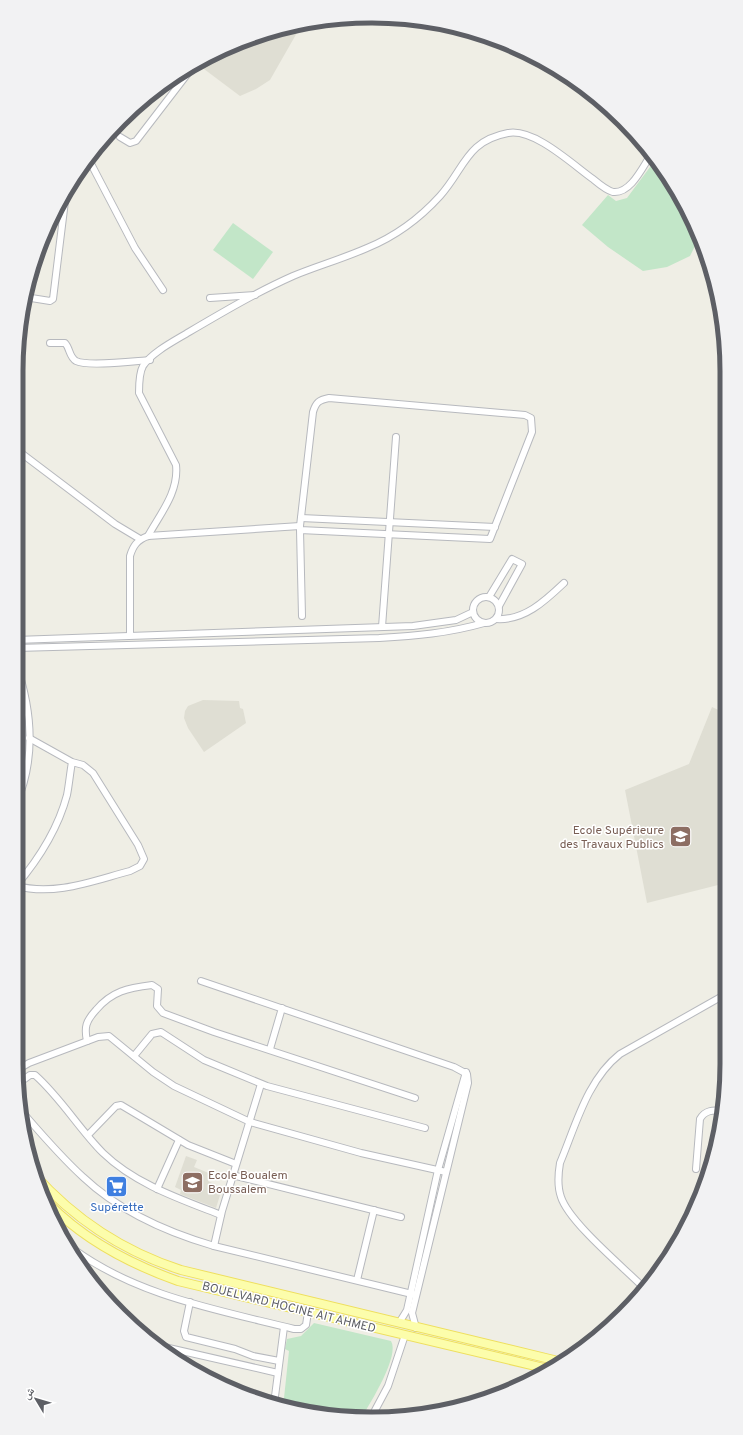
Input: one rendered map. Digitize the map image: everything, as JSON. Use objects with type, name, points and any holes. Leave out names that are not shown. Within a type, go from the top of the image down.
[{"type":"main road","points":[[45,1185],[62,1202],[94,1229],[125,1248],[158,1263],[399,1324],[554,1360]]},
{"type":"main road","name":"BOUELVARD HOCINE AIT AHMED","points":[[55,1209],[89,1237],[127,1260],[178,1280],[542,1367]]},
{"type":"street","points":[[120,137],[130,143],[136,141],[177,87],[188,76]]},
{"type":"street","points":[[148,536],[172,495],[177,475],[176,465],[139,393],[139,381],[143,366],[172,343],[257,294],[294,276],[368,248],[387,239],[427,209],[451,183],[470,152],[489,137],[509,132],[520,132],[536,139],[613,192],[620,192],[627,188],[648,159]]},
{"type":"street","points":[[91,164],[132,244],[163,290]]},
{"type":"street","points":[[31,298],[50,301],[53,299],[64,208]]},
{"type":"street","points":[[210,298],[257,294]]},
{"type":"street","points":[[50,343],[65,342],[72,357],[81,362],[103,363],[150,360]]},
{"type":"street","points":[[130,635],[130,556],[135,544],[140,539],[148,536],[300,528],[490,539],[532,432],[531,418],[525,415],[329,398],[321,399],[316,403],[313,412],[300,528],[302,616]]},
{"type":"street","points":[[382,627],[396,437]]},
{"type":"street","points":[[23,455],[115,524],[140,539]]},
{"type":"street","points":[[301,518],[495,527]]},
{"type":"street","points":[[489,598],[512,559],[522,564],[499,606],[496,619]]},
{"type":"street","points":[[23,649],[379,638],[446,632],[492,622],[496,619],[510,618],[530,611],[564,582]]},
{"type":"street","points":[[484,623],[476,619],[473,612],[477,600],[489,598],[496,602],[499,606]]},
{"type":"street","points":[[23,640],[382,627],[456,620],[473,612]]},
{"type":"street","points":[[23,689],[27,704],[29,738],[27,773],[23,784]]},
{"type":"street","points":[[23,887],[42,891],[62,889],[130,871],[143,863],[143,855],[93,773],[83,765],[72,762],[29,738]]},
{"type":"street","points":[[23,877],[39,856],[55,827],[67,795],[72,762]]},
{"type":"street","points":[[201,981],[466,1072],[469,1077],[446,1172],[413,1294],[406,1314],[399,1324]]},
{"type":"street","points":[[88,1041],[85,1028],[87,1020],[104,1000],[113,994],[152,985],[158,989],[156,1003],[161,1012],[214,1032],[270,1049],[415,1098]]},
{"type":"street","points":[[641,1285],[571,1216],[565,1206],[560,1191],[558,1174],[560,1163],[592,1085],[608,1065],[620,1054],[720,997]]},
{"type":"street","points":[[270,1049],[282,1008]]},
{"type":"street","points":[[134,1056],[152,1034],[161,1032],[204,1060],[261,1084],[425,1128]]},
{"type":"street","points":[[23,1066],[102,1036],[109,1036],[174,1086],[250,1122],[361,1153],[446,1172]]},
{"type":"street","points":[[416,1328],[412,1313],[413,1294],[438,1170],[466,1072]]},
{"type":"street","points":[[24,1080],[30,1075],[36,1076],[111,1160],[157,1189],[221,1215]]},
{"type":"street","points":[[214,1246],[232,1175],[261,1084]]},
{"type":"street","points":[[88,1135],[119,1105],[179,1140],[236,1164]]},
{"type":"street","points":[[696,1168],[701,1116],[709,1111],[717,1111]]},
{"type":"street","points":[[28,1118],[82,1177],[116,1204],[134,1215],[182,1237],[413,1294]]},
{"type":"street","points":[[157,1189],[179,1140]]},
{"type":"street","points":[[232,1175],[401,1217]]},
{"type":"street","points":[[357,1280],[374,1210]]},
{"type":"street","points":[[84,1260],[127,1281],[190,1302],[284,1327],[298,1330],[304,1327],[307,1322],[308,1312]]},
{"type":"street","points":[[190,1302],[184,1334],[186,1337],[234,1349],[253,1356],[279,1361]]},
{"type":"street","points":[[275,1398],[284,1327]]},
{"type":"street","points":[[374,1412],[388,1386],[405,1335]]},
{"type":"street","points":[[172,1349],[278,1373]]},
{"type":"shaded area","points":[[298,31],[270,80],[256,89],[240,96],[202,67],[217,59],[259,41]]},
{"type":"shaded area","points":[[203,700],[239,701],[240,708],[243,709],[246,723],[204,752],[188,728],[184,718],[185,711],[188,706]]},
{"type":"shaded area","name":"Ecole Supérieure des Travaux Publics","points":[[712,707],[720,711],[720,885],[647,903],[625,790],[689,764]]},
{"type":"shaded area","name":"Ecole Boualem Boussalem","points":[[186,1156],[197,1160],[194,1167],[211,1174],[208,1181],[214,1184],[212,1189],[221,1192],[216,1208],[180,1194],[181,1190],[175,1187]]},
{"type":"green space","points":[[652,165],[673,197],[684,217],[696,244],[690,256],[667,267],[643,271],[608,247],[582,225],[608,195],[616,201],[627,198]]},
{"type":"green space","points":[[233,223],[273,252],[253,279],[213,250]]},
{"type":"green space","points":[[314,1323],[391,1341],[393,1348],[392,1357],[378,1390],[365,1412],[326,1409],[279,1399],[279,1398],[284,1398],[289,1351],[285,1349],[287,1339],[301,1336]]},
{"type":"place","name":"Ecole Supérieure des Travaux Publics","points":[[680,837]]},
{"type":"place","name":"Ecole Boualem Boussalem","points":[[192,1182]]},
{"type":"place","name":"Supérette","points":[[117,1186]]}]
